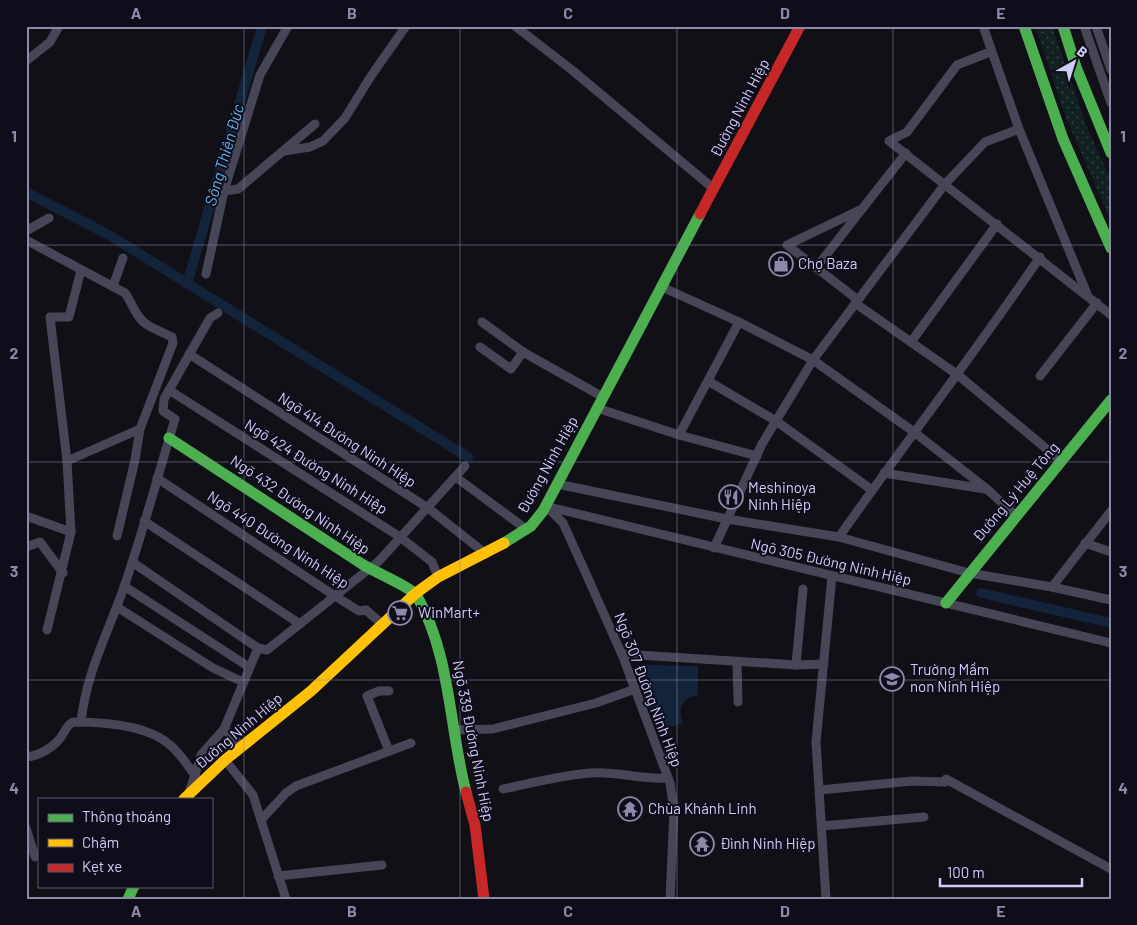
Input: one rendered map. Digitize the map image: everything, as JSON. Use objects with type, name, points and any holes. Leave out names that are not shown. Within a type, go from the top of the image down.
[{"type":"main road","name":"Đường Ninh Hiệp","points":[[185,798],[225,760],[311,691],[416,593],[438,577],[486,554],[526,530],[545,506],[557,484],[800,26]]},
{"type":"main road","points":[[1024,26],[1038,73],[1071,158],[1111,248]]},
{"type":"main road","points":[[1063,26],[1076,67],[1111,153]]},
{"type":"main road","name":"Đường Lý Huệ Tông","points":[[946,603],[1111,400]]},
{"type":"main road","name":"Ngõ 432 Đường Ninh Hiệp","points":[[169,438],[369,569],[416,593]]},
{"type":"main road","name":"Ngõ 339 Đường Ninh Hiệp","points":[[416,593],[435,634],[455,730],[460,768],[475,825],[484,899]]},
{"type":"street","points":[[26,61],[50,42],[59,26]]},
{"type":"street","points":[[206,274],[224,191],[260,75],[288,26]]},
{"type":"street","points":[[284,151],[310,147],[323,141],[345,118],[371,76],[406,26]]},
{"type":"street","points":[[515,26],[572,70],[714,189]]},
{"type":"street","points":[[983,26],[990,52],[1019,130],[1053,206],[1088,296]]},
{"type":"street","points":[[1084,26],[1111,102]]},
{"type":"street","points":[[1096,26],[1111,69]]},
{"type":"street","points":[[990,52],[957,65],[906,132],[889,140],[1111,315]]},
{"type":"street","points":[[224,191],[238,189],[315,124]]},
{"type":"street","points":[[714,548],[757,456],[813,360],[945,184],[986,142],[1019,130]]},
{"type":"street","points":[[816,268],[906,153]]},
{"type":"street","points":[[862,209],[787,245],[857,302],[958,375],[1061,462]]},
{"type":"street","points":[[26,232],[49,218]]},
{"type":"street","points":[[910,342],[997,224]]},
{"type":"street","points":[[26,240],[125,293],[132,302],[138,316],[146,325],[172,337],[173,343],[140,429],[135,460],[117,536]]},
{"type":"street","points":[[113,286],[123,258]]},
{"type":"street","points":[[839,537],[914,432],[958,375],[1040,258]]},
{"type":"street","points":[[47,630],[63,573],[71,532],[67,461],[50,316],[69,317],[81,270]]},
{"type":"street","points":[[662,287],[738,322],[813,360],[914,432],[986,489],[1016,516]]},
{"type":"street","points":[[1040,376],[1097,303]]},
{"type":"street","points":[[77,722],[93,664],[132,562],[175,419],[162,411],[164,399],[210,318],[218,313]]},
{"type":"street","points":[[482,322],[523,352],[603,397]]},
{"type":"street","points":[[679,435],[738,322]]},
{"type":"street","points":[[480,347],[511,369],[523,352]]},
{"type":"street","name":"Ngõ 414 Đường Ninh Hiệp","points":[[189,354],[428,508],[486,554]]},
{"type":"street","points":[[708,381],[776,421],[872,490]]},
{"type":"street","name":"Ngõ 424 Đường Ninh Hiệp","points":[[169,390],[400,538],[432,562],[438,577]]},
{"type":"street","points":[[597,408],[679,435],[757,456]]},
{"type":"street","points":[[67,461],[140,429]]},
{"type":"street","points":[[132,562],[258,648],[267,650],[369,569],[457,478],[466,466]]},
{"type":"street","points":[[884,473],[986,489]]},
{"type":"street","name":"Ngõ 440 Đường Ninh Hiệp","points":[[157,478],[335,596],[359,611],[366,610],[382,624]]},
{"type":"street","points":[[457,478],[526,530]]},
{"type":"street","points":[[557,484],[727,519],[839,537],[969,573],[1052,586],[1111,600]]},
{"type":"street","name":"Ngõ 305 Đường Ninh Hiệp","points":[[545,506],[1111,643]]},
{"type":"street","name":"Ngõ 307 Đường Ninh Hiệp","points":[[545,506],[563,523],[622,654],[668,778],[674,810],[670,899]]},
{"type":"street","points":[[1052,586],[1111,510]]},
{"type":"street","points":[[27,514],[71,532]]},
{"type":"street","points":[[144,521],[300,624]]},
{"type":"street","points":[[26,547],[40,542],[63,573]]},
{"type":"street","points":[[1085,543],[1111,552]]},
{"type":"street","points":[[826,899],[816,742],[832,576]]},
{"type":"street","points":[[124,586],[249,667]]},
{"type":"street","points":[[796,665],[803,589]]},
{"type":"street","points":[[116,608],[213,668],[243,682]]},
{"type":"street","points":[[185,798],[194,785],[201,755],[224,728],[258,648]]},
{"type":"street","points":[[622,654],[796,665],[824,664]]},
{"type":"street","points":[[737,662],[738,702]]},
{"type":"street","points":[[455,730],[493,730],[596,703],[635,689]]},
{"type":"street","points":[[388,691],[378,691],[367,696],[390,751]]},
{"type":"street","points":[[26,757],[45,751],[58,740],[66,727],[77,722],[136,728],[151,733],[171,745],[195,775]]},
{"type":"street","points":[[224,728],[242,746]]},
{"type":"street","points":[[261,820],[286,793],[296,786],[411,743]]},
{"type":"street","points":[[225,760],[253,795],[286,899]]},
{"type":"street","points":[[503,789],[591,773],[615,774],[647,780],[668,778]]},
{"type":"street","points":[[820,790],[912,781],[945,781],[1111,869]]},
{"type":"street","points":[[822,826],[924,817]]},
{"type":"street","points":[[26,828],[35,857]]},
{"type":"street","points":[[278,876],[382,865]]},
{"type":"shaded area","points":[[1035,26],[1052,26],[1088,130],[1111,180],[1111,221],[1066,118]]},
{"type":"water","points":[[647,665],[698,666],[698,695],[682,704],[681,717],[683,723],[659,731],[640,681],[641,670]]},
{"type":"waterway","name":"Sông Thiên Đức","points":[[187,284],[262,26]]},
{"type":"waterway","points":[[26,192],[109,235],[468,457]]},
{"type":"waterway","points":[[981,593],[1111,623]]},
{"type":"traffic: fast","points":[[1024,26],[1063,139],[1111,248]]},
{"type":"traffic: fast","points":[[1063,26],[1076,67],[1111,153]]},
{"type":"traffic: fast","points":[[504,543],[531,526],[543,511],[700,214]]},
{"type":"traffic: fast","points":[[946,603],[1111,400]]},
{"type":"traffic: fast","points":[[169,438],[362,564],[408,589],[417,596],[437,643],[466,792]]},
{"type":"traffic: fast","points":[[128,899],[133,888]]},
{"type":"traffic: slow","points":[[185,798],[225,760],[311,691],[416,593],[438,577],[504,543]]},
{"type":"traffic: jam","points":[[700,214],[800,26]]},
{"type":"traffic: jam","points":[[466,792],[475,825],[484,899]]},
{"type":"place","name":"Chợ Baza","points":[[781,264]]},
{"type":"place","name":"Meshinoya Ninh Hiệp","points":[[731,497]]},
{"type":"place","name":"WinMart+","points":[[400,613]]},
{"type":"place","name":"Trường Mầm non Ninh Hiệp","points":[[892,679]]},
{"type":"place","name":"Chùa Khánh Linh","points":[[630,809]]},
{"type":"place","name":"Đình Ninh Hiệp","points":[[702,844]]}]
